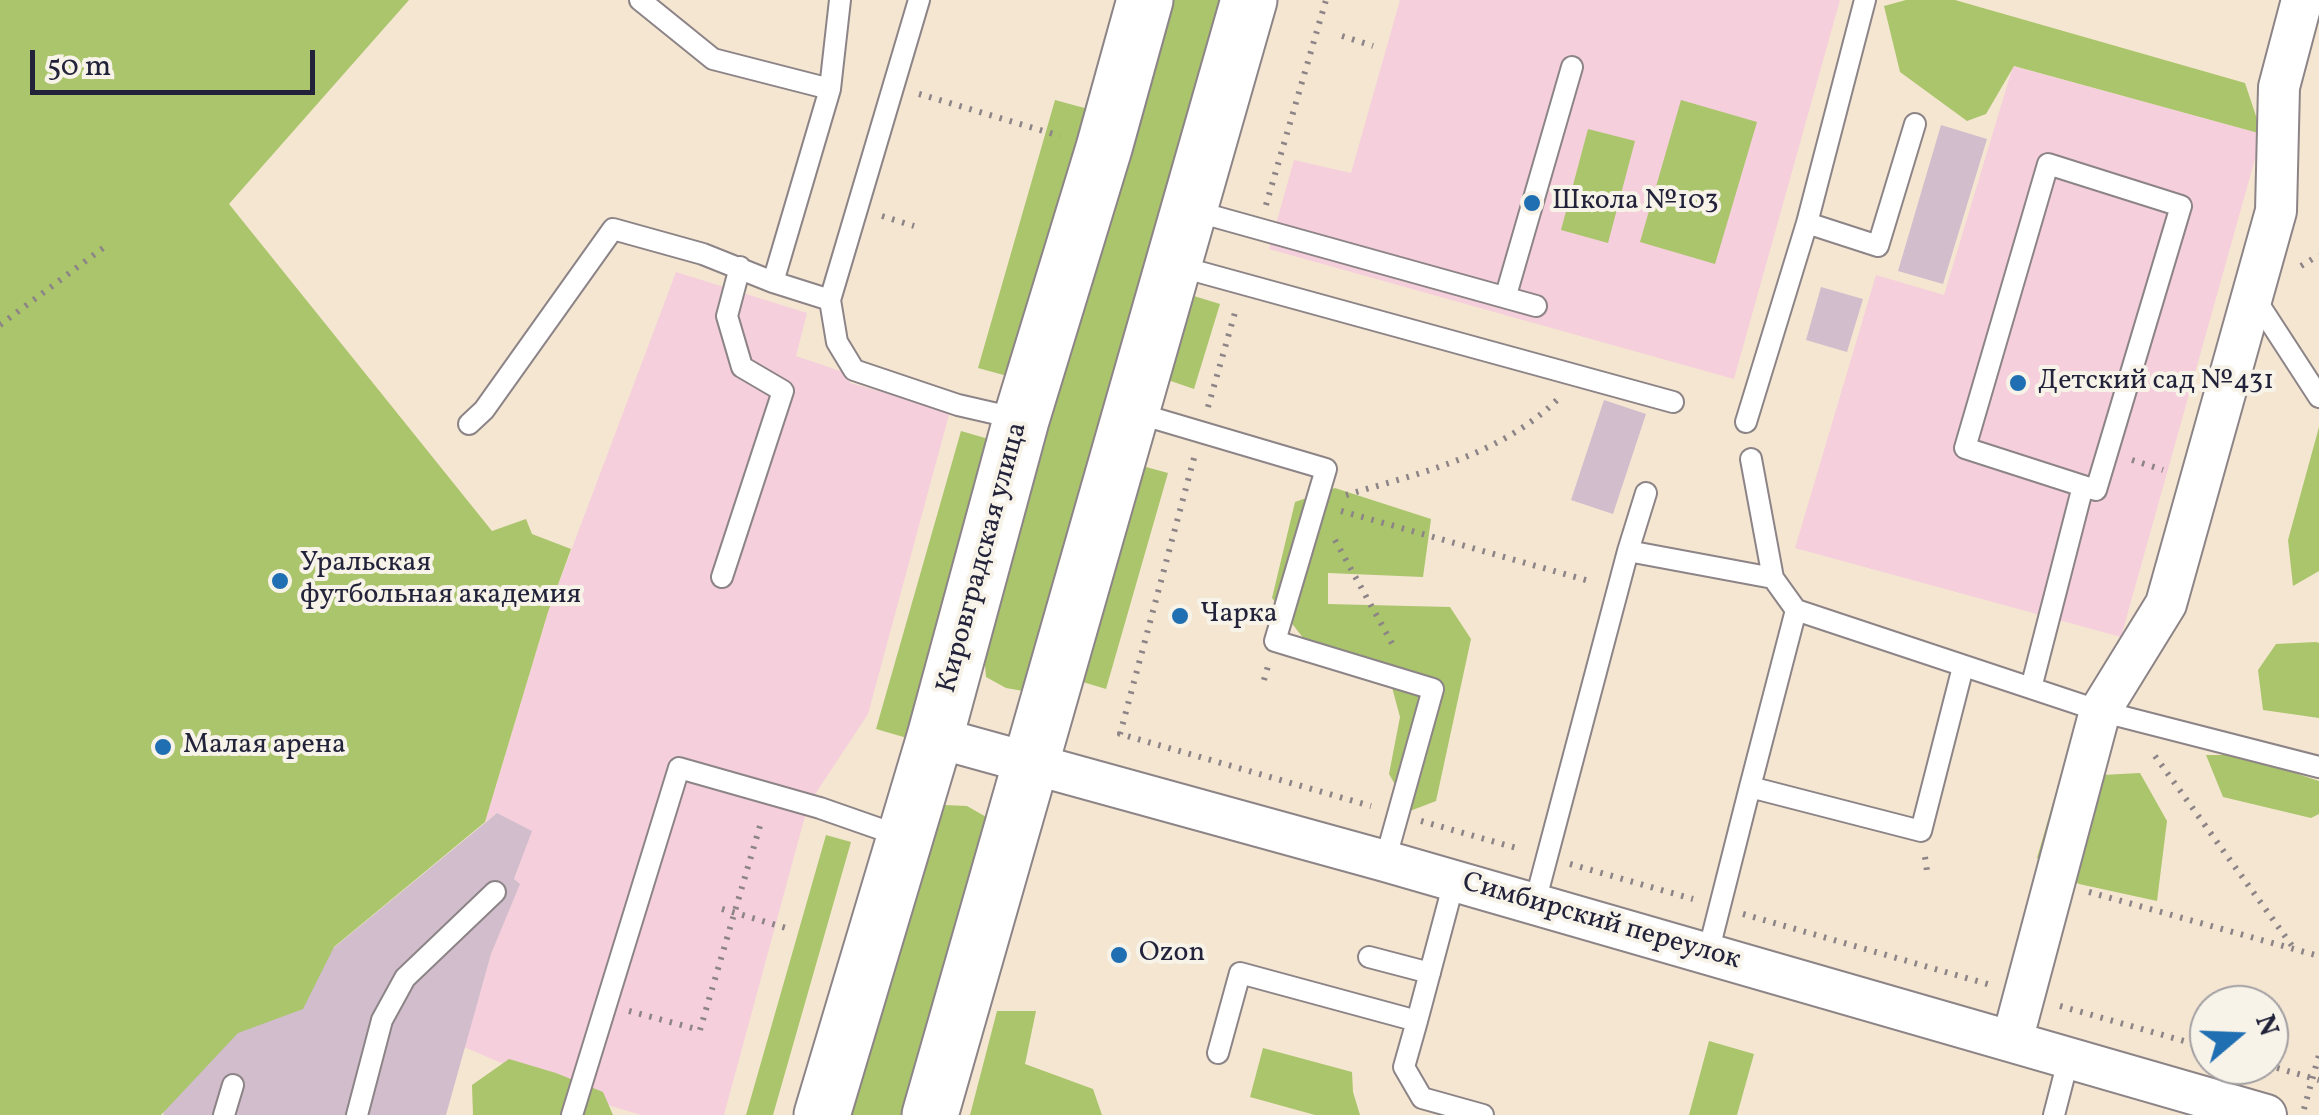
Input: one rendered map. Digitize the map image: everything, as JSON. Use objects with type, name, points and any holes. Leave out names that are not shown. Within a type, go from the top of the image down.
[{"type":"main road","name":"Кировградская улица","points":[[822,1115],[906,837],[1021,420],[1145,0]]},
{"type":"main road","points":[[930,1115],[1249,0]]},
{"type":"street","points":[[2012,1041],[2054,882],[2114,714],[2166,604],[2253,295],[2276,211],[2279,87],[2302,0]]},
{"type":"street","name":"Симбирский переулок","points":[[934,737],[1385,861],[2266,1115]]},
{"type":"lane","points":[[640,0],[713,59],[830,88]]},
{"type":"lane","points":[[773,282],[830,88],[840,0]]},
{"type":"lane","points":[[919,0],[830,300],[837,342],[854,370],[1021,420]]},
{"type":"lane","points":[[1746,422],[1807,223],[1866,0]]},
{"type":"lane","points":[[1506,295],[1572,67]]},
{"type":"lane","points":[[1807,223],[1878,246],[1915,124]]},
{"type":"lane","points":[[2048,164],[2181,206],[2096,490],[2082,486],[1965,448],[2048,164]]},
{"type":"lane","points":[[1189,210],[1536,306]]},
{"type":"lane","points":[[469,424],[484,410],[613,229],[740,267],[830,300]]},
{"type":"lane","points":[[1173,265],[1673,402]]},
{"type":"lane","points":[[722,578],[783,391],[742,367],[726,316],[740,267]]},
{"type":"lane","points":[[2253,295],[2319,396]]},
{"type":"lane","points":[[1132,411],[1326,469],[1274,641],[1434,689],[1385,861]]},
{"type":"lane","points":[[1751,459],[1774,578],[1796,610],[2114,714],[2319,766]]},
{"type":"lane","points":[[2032,688],[2082,486]]},
{"type":"lane","points":[[1534,906],[1646,493]]},
{"type":"lane","points":[[1628,551],[1774,578]]},
{"type":"lane","points":[[1708,954],[1796,610]]},
{"type":"lane","points":[[1750,787],[1921,831],[1963,666]]},
{"type":"lane","points":[[572,1115],[678,768],[906,837]]},
{"type":"lane","points":[[1454,882],[1404,1068],[1422,1098],[1484,1115]]},
{"type":"lane","points":[[357,1115],[382,1020],[405,978],[495,892]]},
{"type":"lane","points":[[1369,956],[1430,973]]},
{"type":"lane","points":[[1218,1053],[1240,972],[1417,1021]]},
{"type":"lane","points":[[2054,1115],[2069,1057]]},
{"type":"lane","points":[[224,1115],[233,1084]]},
{"type":"path","points":[[1259,229],[1326,0]]},
{"type":"path","points":[[1342,36],[1374,46]]},
{"type":"path","points":[[894,87],[1104,148]]},
{"type":"path","points":[[0,325],[103,248]]},
{"type":"path","points":[[1243,284],[1120,734],[2189,1042]]},
{"type":"path","points":[[1315,504],[1462,461],[1545,412],[1580,376]]},
{"type":"path","points":[[2107,453],[2200,480]]},
{"type":"path","points":[[1315,504],[1618,589]]},
{"type":"path","points":[[1315,504],[1414,683]]},
{"type":"path","points":[[2114,714],[2296,950]]},
{"type":"path","points":[[606,1004],[700,1030],[770,794]]},
{"type":"path","points":[[2054,882],[2319,956]]},
{"type":"path","points":[[722,908],[786,928]]},
{"type":"path","points":[[2303,1115],[2316,1079],[2319,1055]]},
{"type":"path","points":[[2289,1071],[2316,1079]]},
{"type":"shaded area","name":"Школа №103","points":[[1400,0],[1840,0],[1734,379],[1269,249],[1294,160],[1351,173]]},
{"type":"shaded area","name":"Детский сад №431","points":[[2013,66],[2262,134],[2121,637],[1795,548],[1876,275],[1944,295]]},
{"type":"shaded area","points":[[1941,125],[1987,139],[1943,284],[1898,271]]},
{"type":"shaded area","points":[[676,272],[807,313],[796,356],[852,375],[850,383],[950,411],[868,714],[808,805],[724,1115],[641,1115],[578,1096],[464,1047],[491,954],[519,884],[514,880],[531,831],[497,813],[485,822],[548,612]]},
{"type":"shaded area","points":[[1821,287],[1863,299],[1847,352],[1806,340]]},
{"type":"shaded area","points":[[1604,400],[1646,414],[1613,514],[1571,500]]},
{"type":"shaded area","points":[[497,813],[532,831],[514,879],[520,884],[491,954],[446,1115],[163,1115],[171,1082]]},
{"type":"green space","name":"Уральская футбольная академия","points":[[0,0],[409,0],[229,204],[492,531],[526,519],[532,534],[571,549],[548,612],[485,822],[334,947],[303,1009],[238,1033],[161,1115],[0,1115]]},
{"type":"green space","points":[[1172,0],[1236,0],[1029,692],[1006,688],[986,677],[984,653]]},
{"type":"green space","points":[[1906,0],[1955,0],[2245,83],[2262,134],[2014,66],[1986,114],[1967,121],[1900,72],[1884,6]]},
{"type":"green space","points":[[1055,100],[1088,109],[1011,377],[978,368]]},
{"type":"green space","points":[[1681,100],[1757,122],[1715,264],[1640,242]]},
{"type":"green space","points":[[1588,129],[1635,141],[1608,243],[1561,230]]},
{"type":"green space","points":[[1194,296],[1220,304],[1194,389],[1168,380]]},
{"type":"green space","points":[[2319,427],[2319,571],[2293,586],[2288,540]]},
{"type":"green space","points":[[961,431],[992,440],[907,738],[876,729]]},
{"type":"green space","points":[[1135,464],[1168,473],[1106,689],[1073,679]]},
{"type":"green space","points":[[1335,488],[1431,519],[1423,577],[1328,573],[1328,604],[1450,607],[1471,639],[1436,801],[1410,811],[1389,774],[1400,717],[1386,665],[1304,639],[1272,598],[1295,502]]},
{"type":"green space","points":[[2316,642],[2319,718],[2263,710],[2258,670],[2276,644]]},
{"type":"green space","points":[[2069,747],[2102,775],[2140,773],[2167,821],[2157,901],[2079,884],[2037,858]]},
{"type":"green space","points":[[2206,755],[2241,755],[2319,781],[2319,814],[2311,818],[2223,797]]},
{"type":"green space","points":[[944,805],[967,806],[988,818],[912,1115],[846,1115],[928,832]]},
{"type":"green space","points":[[826,835],[851,842],[773,1115],[746,1115]]},
{"type":"green space","points":[[997,1011],[1036,1011],[1025,1064],[1093,1089],[1102,1115],[970,1115]]},
{"type":"green space","points":[[1709,1041],[1754,1054],[1737,1115],[1689,1115]]},
{"type":"green space","points":[[1263,1048],[1352,1072],[1360,1115],[1315,1115],[1250,1097]]},
{"type":"green space","points":[[509,1059],[603,1092],[613,1115],[473,1115],[472,1085]]},
{"type":"place","name":"Школа №103","points":[[1532,203]]},
{"type":"place","name":"Детский сад №431","points":[[2018,383]]},
{"type":"place","name":"Уральская футбольная академия","points":[[280,581]]},
{"type":"place","name":"Чарка","points":[[1180,616]]},
{"type":"place","name":"Малая арена","points":[[163,747]]},
{"type":"place","name":"Ozon","points":[[1119,955]]}]
